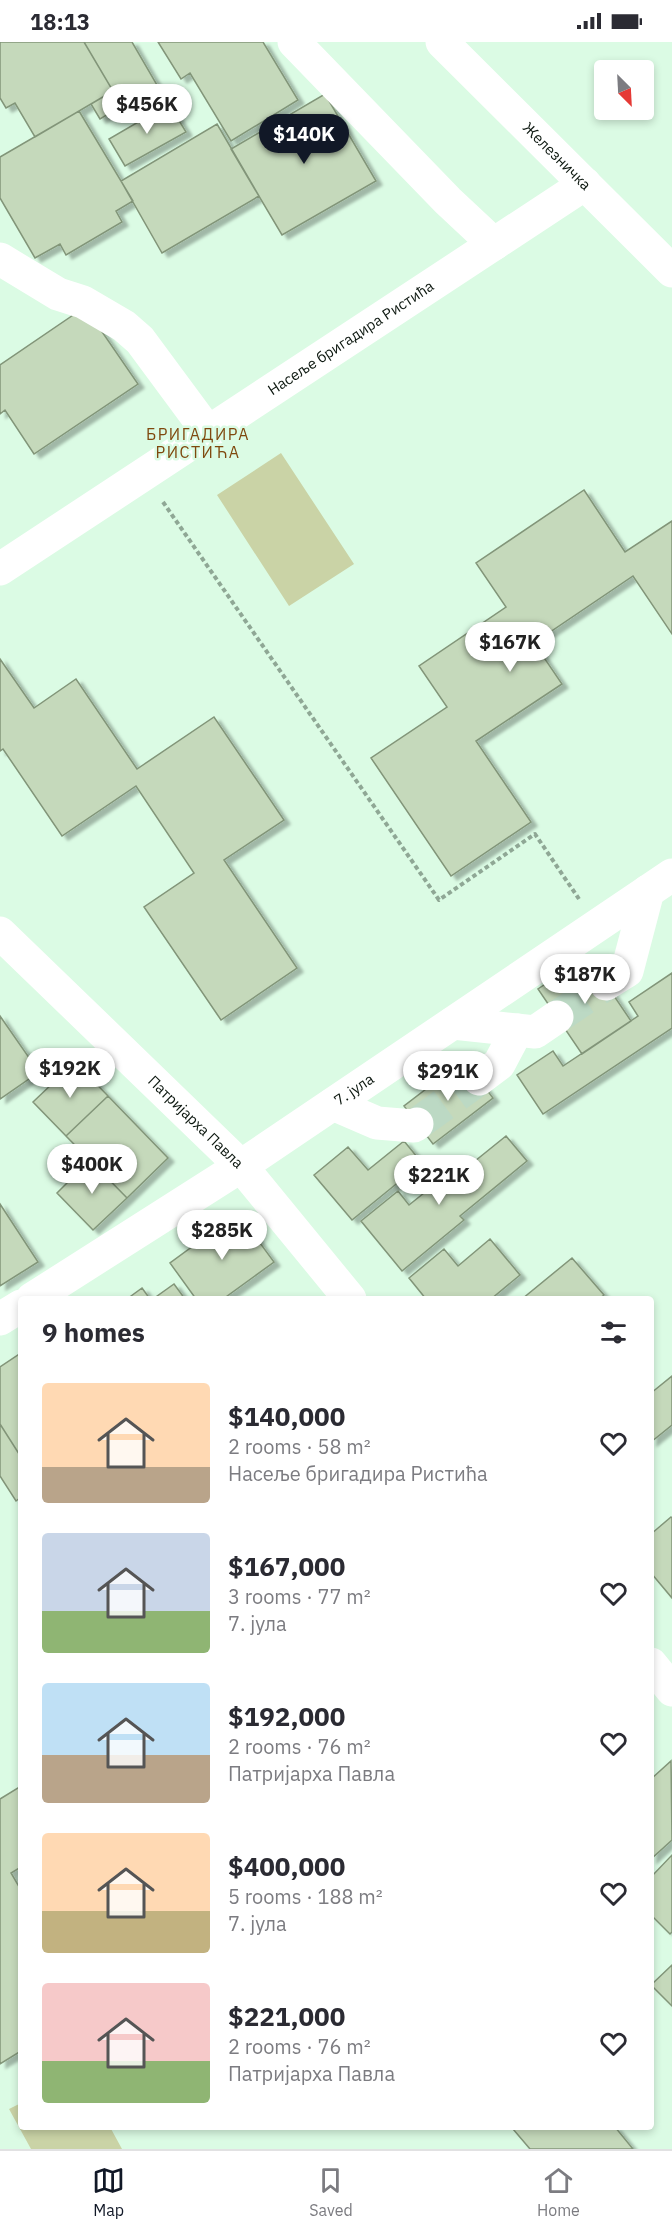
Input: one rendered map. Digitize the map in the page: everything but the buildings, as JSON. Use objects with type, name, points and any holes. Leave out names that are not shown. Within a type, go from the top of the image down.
[{"type":"street","points":[[294,42],[448,201],[494,244]]},
{"type":"street","name":"Железничка","points":[[442,42],[672,272]]},
{"type":"street","name":"Насеље бригадира Ристића","points":[[0,569],[585,184]]},
{"type":"street","points":[[0,259],[58,294],[83,302],[124,326],[140,340],[208,432]]},
{"type":"street","points":[[606,984],[627,971],[660,883]]},
{"type":"street","name":"7. јула","points":[[37,1296],[241,1167],[660,883]]},
{"type":"street","name":"Патријарха Павла","points":[[0,933],[241,1167],[348,1296]]},
{"type":"street","points":[[453,1023],[535,1032],[557,1017]]},
{"type":"street","points":[[478,1079],[499,1064],[517,1030]]},
{"type":"street","points":[[333,1104],[377,1123],[414,1126],[417,1124]]},
{"type":"street","points":[[0,1319],[18,1308]]},
{"type":"street","points":[[654,1668],[672,1690]]},
{"type":"path","points":[[144,474],[439,900],[535,834],[598,926]]},
{"type":"green space","points":[[281,453],[354,564],[289,606],[217,495]]},
{"type":"green space","points":[[18,2104],[18,2125],[9,2109]]},
{"type":"green space","points":[[21,2130],[112,2130],[122,2149],[31,2149]]},
{"type":"tunnel","points":[[557,1017],[606,984]]},
{"type":"tunnel","points":[[417,1124],[479,1079]]},
{"type":"district","name":"БРИГАДИРА РИСТИЋА","points":[[198,443]]}]
